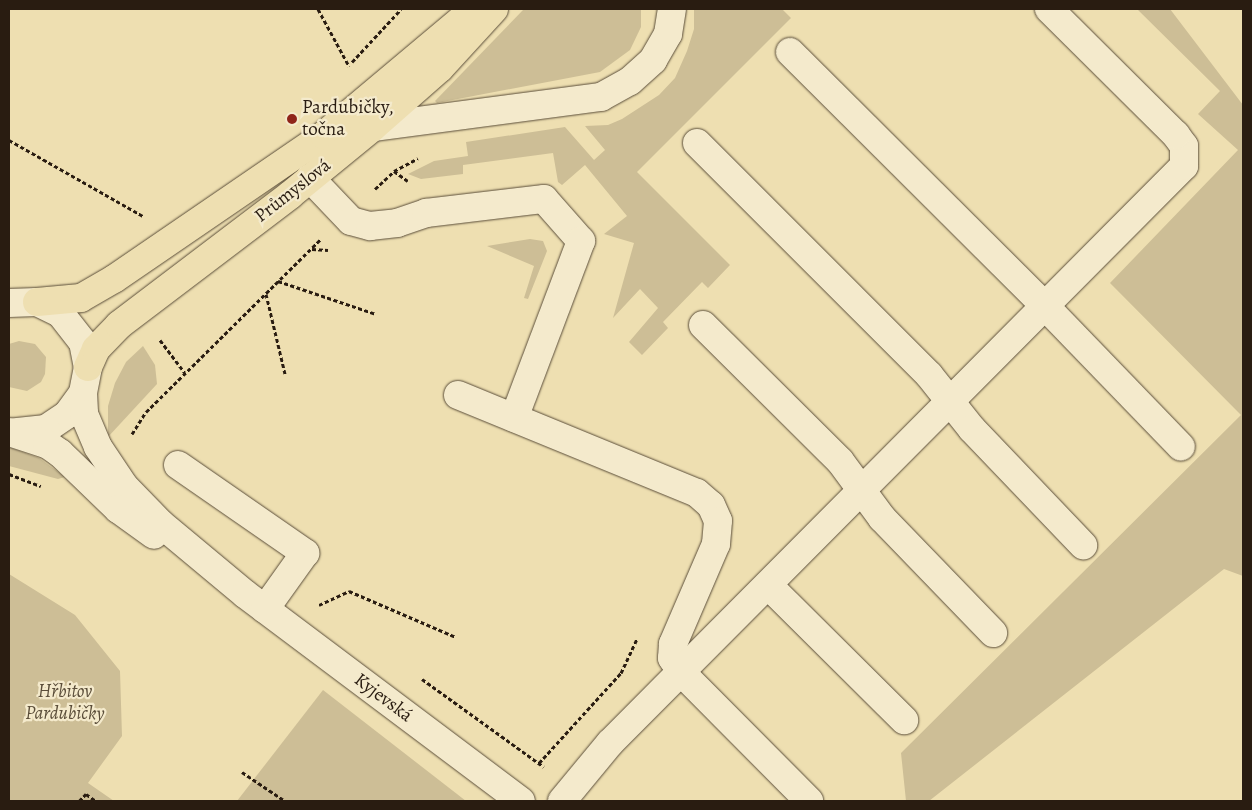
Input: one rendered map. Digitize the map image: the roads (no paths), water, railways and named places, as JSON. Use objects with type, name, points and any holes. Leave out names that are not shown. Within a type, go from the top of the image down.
[{"type":"main road","name":"Průmyslová","points":[[37,302],[67,302],[93,293],[107,284],[324,135],[474,9]]},
{"type":"main road","name":"Průmyslová","points":[[86,380],[96,349],[119,325],[373,127],[440,68],[494,9]]},
{"type":"street","points":[[373,127],[600,96],[630,81],[653,60],[668,34],[672,9]]},
{"type":"street","points":[[562,801],[589,765],[1184,166],[1187,156],[1176,135],[1049,9]]},
{"type":"street","points":[[790,52],[1046,307],[1181,447]]},
{"type":"street","points":[[697,143],[929,375],[972,429],[1083,545]]},
{"type":"street","points":[[310,178],[351,221],[370,226],[398,223],[426,213],[544,199],[581,241],[514,418]]},
{"type":"street","points":[[9,303],[37,302]]},
{"type":"street","name":"Kyjevská","points":[[37,302],[60,313],[74,326],[83,342],[86,380],[84,414],[89,430],[124,486],[175,537],[255,602],[521,801]]},
{"type":"street","points":[[703,325],[840,461],[882,518],[993,633]]},
{"type":"street","points":[[9,431],[46,429],[68,414],[86,380]]},
{"type":"street","points":[[458,395],[697,493],[716,513],[719,530],[716,544],[673,644],[672,658],[681,672],[809,801]]},
{"type":"street","name":"Kyjevská","points":[[9,431],[53,449],[136,524],[255,602]]},
{"type":"street","points":[[178,465],[305,553],[255,602]]},
{"type":"street","points":[[768,585],[904,720]]},
{"type":"place","name":"Pardubičky, točna","points":[[292,119]]},
{"type":"park label","name":"Hřbitov Pardubičky","points":[[65,703]]}]
